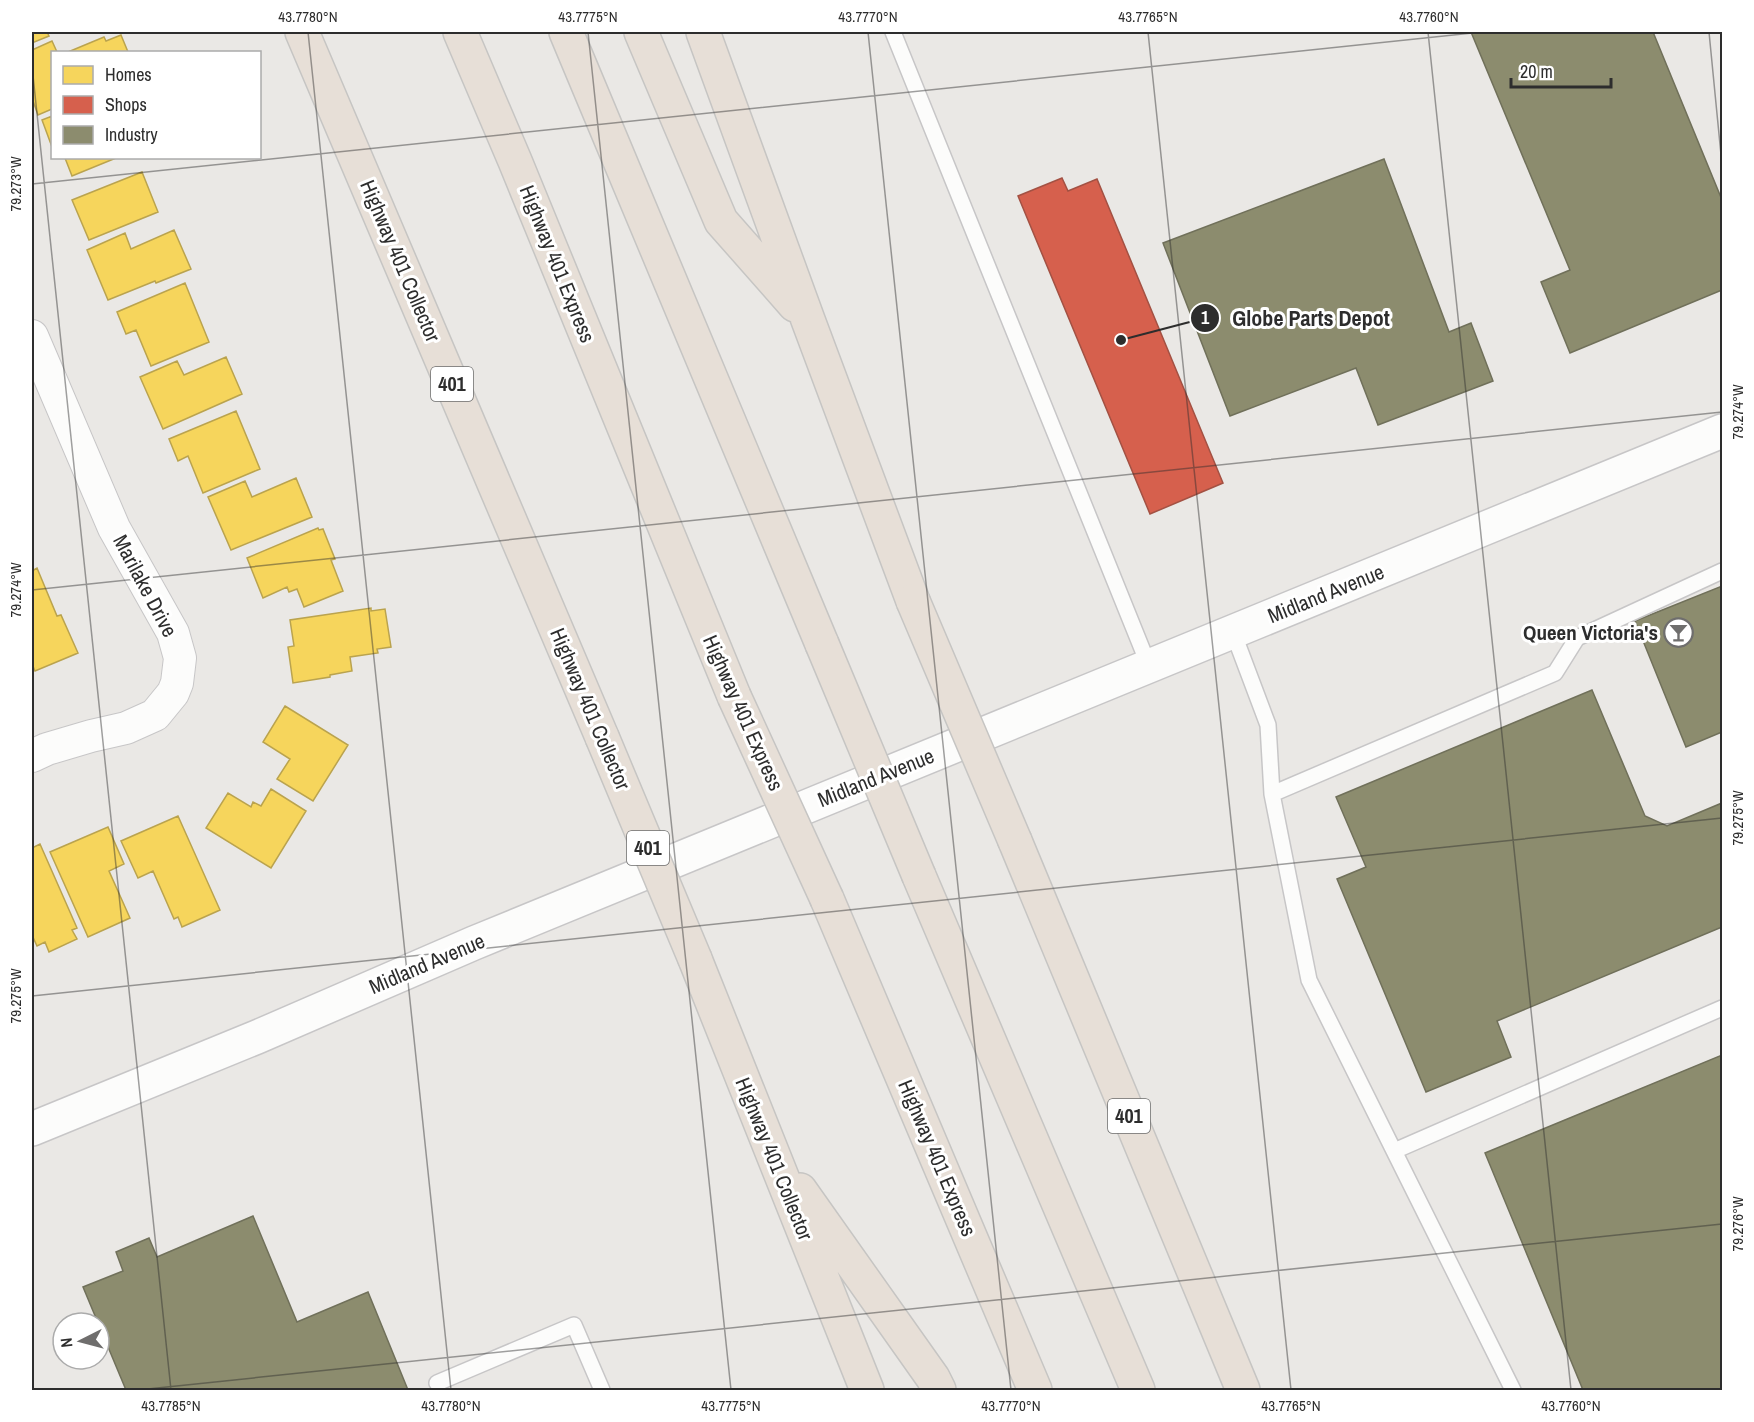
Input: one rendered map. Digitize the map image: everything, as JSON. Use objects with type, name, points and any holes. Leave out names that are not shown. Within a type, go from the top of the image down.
[{"type":"highway","name":"Highway 401 Collector","points":[[302,32],[602,737],[867,1390]]},
{"type":"highway","name":"Highway 401 Express","points":[[460,32],[734,696],[827,899],[1035,1390]]},
{"type":"highway","points":[[566,32],[919,876],[1138,1390]]},
{"type":"highway","points":[[641,32],[721,221],[808,320]]},
{"type":"highway","name":"401","points":[[703,32],[914,601],[1243,1390]]},
{"type":"highway","points":[[769,1147],[933,1378],[939,1390]]},
{"type":"main road","name":"Midland Avenue","points":[[32,1129],[257,1037],[474,943],[1722,431]]},
{"type":"street","name":"Marilake Drive","points":[[32,336],[114,528],[173,633],[180,658],[177,683],[173,693],[155,715],[126,728],[80,739],[32,756]]},
{"type":"lane","points":[[893,32],[1149,666]]},
{"type":"lane","points":[[1272,794],[1555,673],[1577,638],[1722,571]]},
{"type":"lane","points":[[1233,632],[1268,725],[1272,794],[1309,980],[1513,1390]]},
{"type":"lane","points":[[1394,1151],[1722,1008]]},
{"type":"lane","points":[[437,1383],[574,1325],[602,1390]]},
{"type":"building: Homes","points":[[32,32],[47,32],[49,36],[32,43]]},
{"type":"building: Homes","points":[[121,35],[128,51],[70,51],[104,37],[106,41]]},
{"type":"building: Homes","points":[[52,41],[57,51],[51,51],[51,109],[38,115],[32,98],[32,50]]},
{"type":"building: Homes","points":[[51,116],[51,144],[42,120]]},
{"type":"building: Homes","points":[[65,159],[114,159],[72,176]]},
{"type":"building: Homes","points":[[142,172],[158,212],[89,240],[72,200]]},
{"type":"building: Homes","points":[[174,230],[191,269],[108,300],[87,250],[125,233],[131,249]]},
{"type":"building: Homes","points":[[185,283],[209,342],[151,366],[136,330],[126,334],[117,312]]},
{"type":"building: Homes","points":[[226,357],[242,394],[163,429],[140,377],[177,361],[184,375]]},
{"type":"building: Homes","points":[[236,411],[260,469],[203,493],[188,456],[178,461],[169,439]]},
{"type":"building: Homes","points":[[296,478],[312,517],[231,550],[208,497],[245,481],[252,497]]},
{"type":"building: Homes","points":[[318,528],[323,529],[335,559],[331,560],[343,591],[304,607],[297,589],[289,592],[287,587],[263,598],[247,558]]},
{"type":"building: Homes","points":[[37,568],[57,616],[61,615],[78,653],[35,671],[32,664],[32,571]]},
{"type":"building: Homes","points":[[371,608],[371,611],[385,609],[391,647],[377,649],[378,653],[350,657],[352,671],[293,683],[288,647],[294,646],[290,620]]},
{"type":"building: Homes","points":[[285,706],[348,745],[313,801],[277,779],[290,759],[263,742]]},
{"type":"building: Homes","points":[[271,789],[306,811],[271,868],[206,828],[228,793],[251,807],[253,802],[261,806]]},
{"type":"building: Homes","points":[[178,816],[220,910],[182,927],[178,917],[174,919],[153,871],[138,878],[121,841]]},
{"type":"building: Homes","points":[[108,827],[124,864],[109,871],[130,918],[88,937],[50,852]]},
{"type":"building: Homes","points":[[40,844],[77,928],[72,930],[77,939],[49,952],[45,942],[37,946],[32,935],[32,848]]},
{"type":"building: Shops","points":[[1062,178],[1068,191],[1097,179],[1223,483],[1150,514],[1018,196]]},
{"type":"building: Industry","points":[[1471,32],[1653,32],[1722,200],[1722,290],[1570,353],[1541,282],[1570,270]]},
{"type":"building: Industry","points":[[1384,159],[1449,332],[1471,323],[1493,381],[1378,425],[1356,368],[1230,416],[1163,243]]},
{"type":"building: Industry","points":[[1722,586],[1722,732],[1686,747],[1635,621]]},
{"type":"building: Industry","points":[[1592,690],[1645,816],[1667,826],[1722,803],[1722,927],[1497,1021],[1511,1057],[1426,1092],[1337,879],[1366,867],[1336,797]]},
{"type":"building: Industry","points":[[1722,1055],[1722,1390],[1583,1390],[1485,1153]]},
{"type":"building: Industry","points":[[253,1216],[297,1322],[368,1292],[408,1390],[126,1390],[111,1354],[111,1311],[93,1311],[83,1287],[123,1271],[116,1252],[149,1238],[157,1257]]},
{"type":"place","name":"Globe Parts Depot","points":[[1121,340]]},
{"type":"place","name":"Queen Victoria's","points":[[1679,633]]}]
